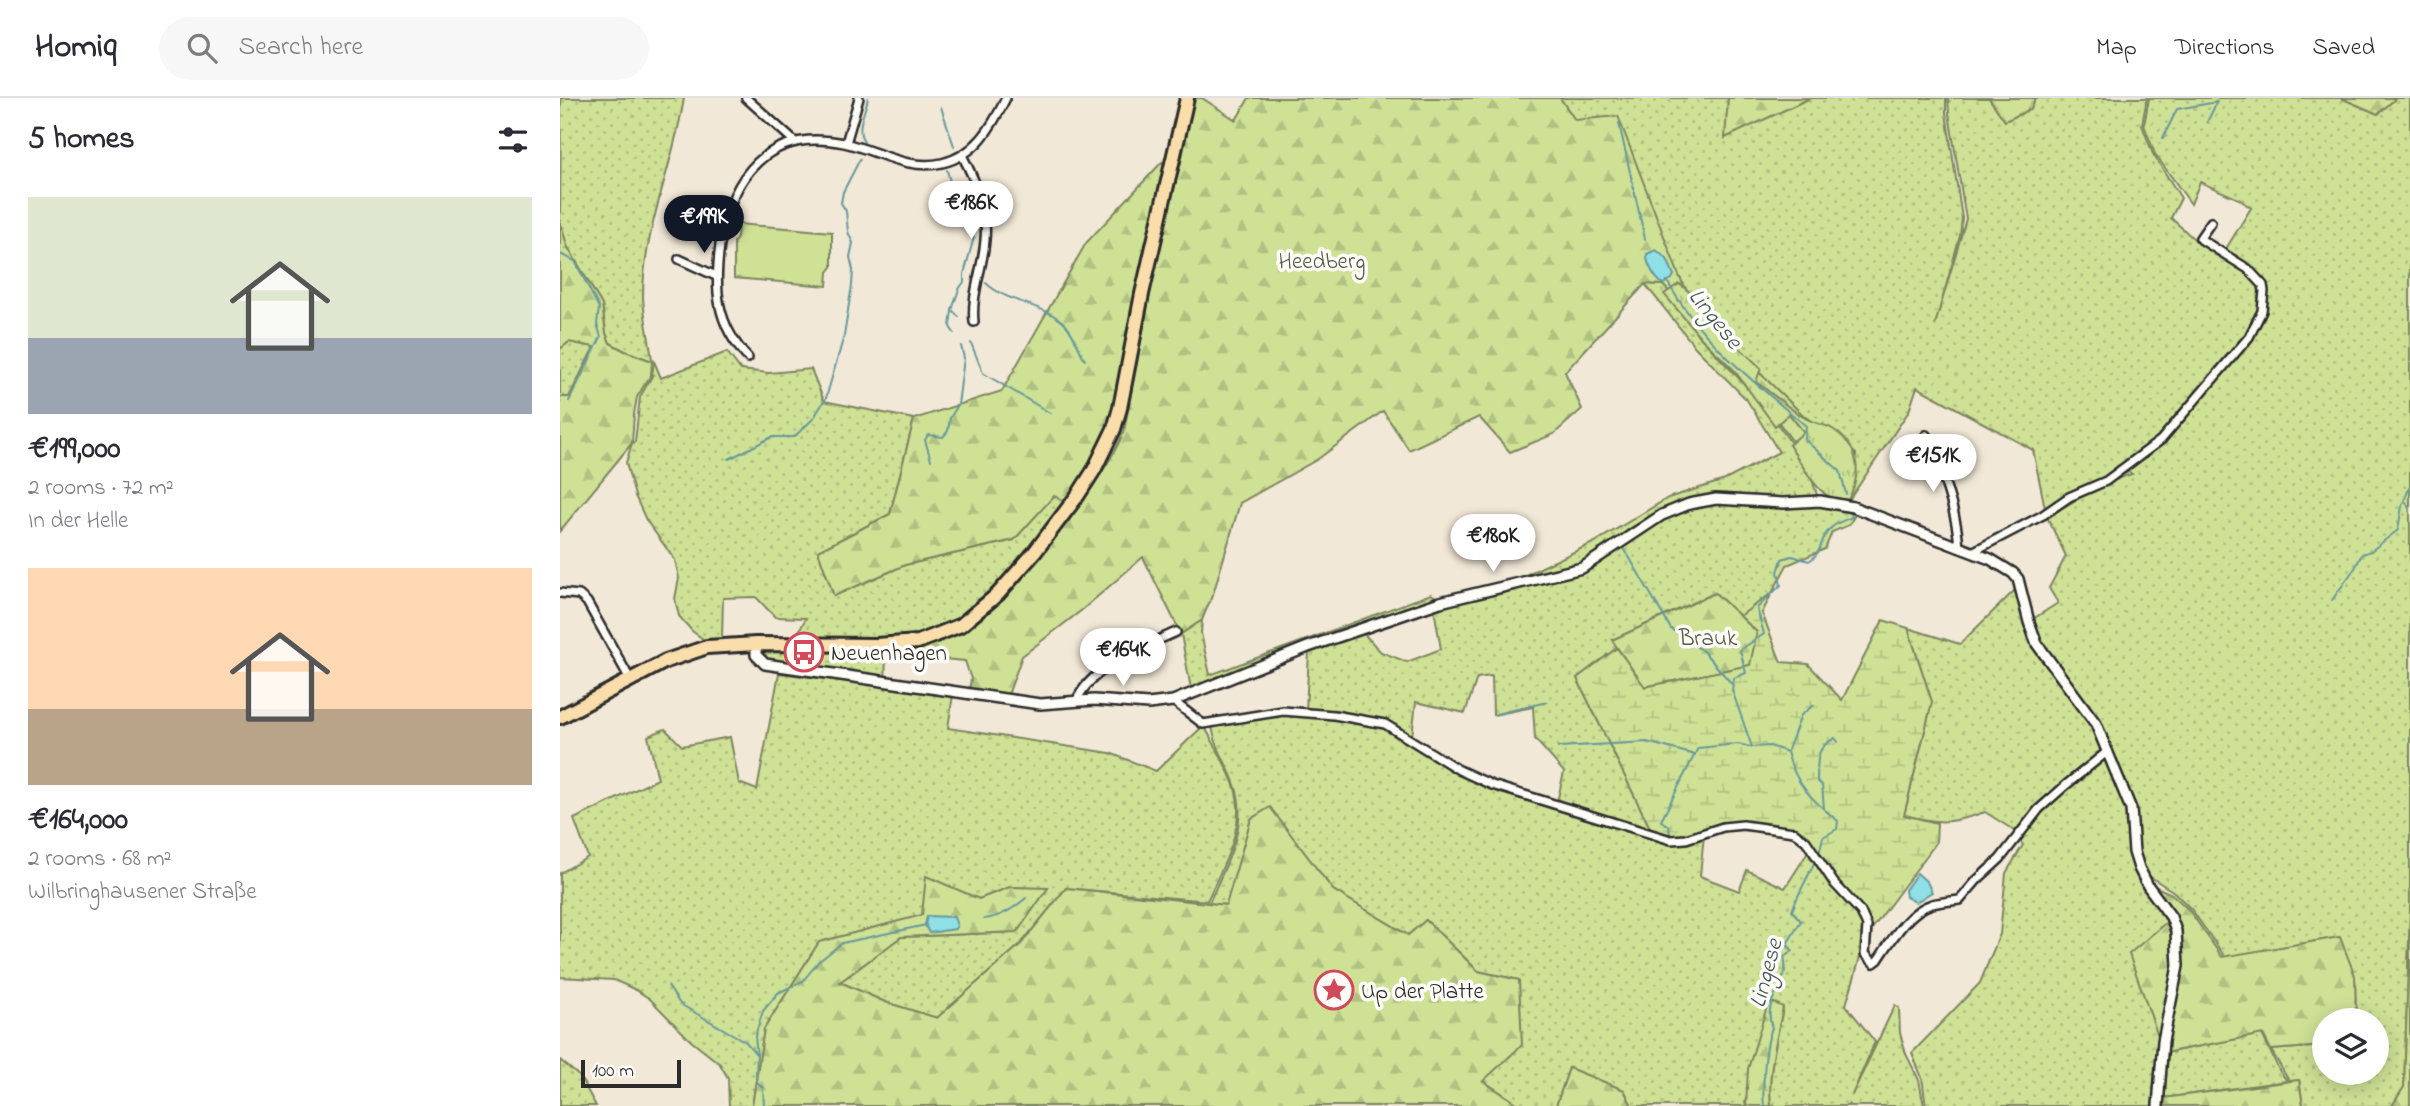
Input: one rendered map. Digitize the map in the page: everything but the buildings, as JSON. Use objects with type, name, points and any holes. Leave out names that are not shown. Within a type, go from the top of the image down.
[{"type":"main road","points":[[560,718],[666,661],[707,646],[876,645],[918,642],[961,625],[998,594],[1034,553],[1094,470],[1114,429],[1187,98]]},
{"type":"street","points":[[746,98],[794,141]]},
{"type":"street","points":[[846,144],[859,98]]},
{"type":"street","points":[[748,358],[730,336],[717,302],[716,276],[725,216],[733,195],[746,175],[759,162],[794,141],[815,139],[846,144],[896,161],[928,165],[944,163],[962,155],[981,141],[1006,98]]},
{"type":"street","points":[[962,155],[983,205],[986,222],[973,308],[974,322]]},
{"type":"street","points":[[1972,552],[2043,515],[2069,497],[2106,481],[2161,440],[2249,337],[2262,311],[2263,285],[2248,269],[2200,238],[2211,222]]},
{"type":"street","points":[[679,259],[716,276]]},
{"type":"street","points":[[1926,435],[1958,530],[1959,548]]},
{"type":"street","points":[[756,644],[756,655],[765,664],[1040,704],[1094,700],[1148,704],[1173,701],[1308,648],[1440,602],[1582,568],[1662,515],[1689,504],[1716,499],[1783,503],[1820,501],[1853,507],[2007,568],[2018,579],[2037,644],[2096,724],[2131,809],[2134,852],[2139,868],[2148,886],[2171,917],[2176,931],[2178,966],[2163,1041],[2158,1106]]},
{"type":"street","points":[[560,593],[579,594],[587,602],[630,679]]},
{"type":"street","points":[[1076,702],[1080,691],[1100,673],[1128,655],[1175,632]]},
{"type":"street","points":[[1173,701],[1203,724],[1283,711],[1334,715],[1385,724],[1459,770],[1492,785],[1671,840],[1743,825],[1794,832],[1805,841],[1839,888],[1861,912],[1867,926],[1865,954],[1874,963],[1897,932],[1918,911],[1930,905],[1960,900],[2000,859],[2039,809],[2108,751]]},
{"type":"green space","points":[[561,98],[684,98],[653,222],[644,272],[643,297],[652,361],[610,343],[602,305],[567,246],[560,221]]},
{"type":"green space","name":"Heedberg","points":[[1192,98],[1202,98],[1236,120],[1249,98],[1560,98],[1575,120],[1618,116],[1680,278],[1699,314],[1804,416],[1856,454],[1847,503],[1811,466],[1765,404],[1698,333],[1677,300],[1663,285],[1645,284],[1565,372],[1582,409],[1554,434],[1510,452],[1479,417],[1409,450],[1383,411],[1318,459],[1240,503],[1214,591],[1202,620],[1181,634],[1143,557],[1082,610],[1022,656],[1008,695],[969,690],[971,679],[965,661],[909,656],[912,648],[945,640],[963,631],[1005,596],[1088,492],[1118,444],[1124,431],[1161,236],[1181,163]]},
{"type":"green space","points":[[1560,98],[1728,98],[1726,137],[1810,98],[1946,98],[1962,218],[1960,236],[1935,325],[1966,219],[1948,98],[1989,98],[2005,121],[2031,109],[2035,98],[2147,98],[2142,125],[2153,154],[2181,198],[2171,218],[2194,239],[2245,270],[2261,288],[2260,303],[2251,331],[2161,439],[2106,480],[2046,513],[2033,450],[1917,387],[1909,411],[1847,503],[1856,454],[1804,416],[1699,314],[1680,278]]},
{"type":"green space","points":[[1728,98],[1810,98],[1725,138]]},
{"type":"green space","points":[[1989,98],[2035,98],[2031,109],[2005,121]]},
{"type":"green space","points":[[2149,98],[2341,98],[2378,114],[2396,98],[2410,98],[2410,911],[2404,1087],[2392,1106],[2303,1106],[2299,1080],[2289,1081],[2271,1050],[2312,1047],[2312,1085],[2389,1085],[2389,1008],[2356,1008],[2355,976],[2339,937],[2225,957],[2191,909],[2174,892],[2141,868],[2136,837],[2100,724],[2040,641],[2033,619],[2058,603],[2049,588],[2066,556],[2047,517],[2107,482],[2132,474],[2129,472],[2109,479],[2162,441],[2236,359],[2254,335],[2261,320],[2266,286],[2224,252],[2251,208],[2239,199],[2200,182],[2191,204],[2155,154],[2144,125]]},
{"type":"green space","points":[[2341,98],[2396,98],[2378,114]]},
{"type":"green space","points":[[1162,162],[1165,167],[1114,413],[1102,446],[1066,502],[1054,496],[1014,540],[905,565],[834,596],[818,551],[890,514],[914,419],[1002,391],[1086,243]]},
{"type":"green space","points":[[560,221],[567,246],[602,305],[610,343],[652,361],[651,375],[637,397],[632,443],[560,531],[560,397],[569,397],[594,347],[569,342],[560,349]]},
{"type":"green space","points":[[738,224],[832,232],[832,267],[828,272],[827,286],[734,278],[734,242]]},
{"type":"green space","points":[[1645,284],[1663,285],[1677,300],[1697,334],[1764,405],[1808,467],[1818,498],[1782,500],[1716,494],[1689,499],[1660,511],[1629,529],[1603,551],[1580,563],[1519,578],[1595,542],[1668,498],[1725,480],[1779,452],[1747,400],[1696,348]]},
{"type":"green space","points":[[1679,284],[1691,294],[1706,316],[1761,368],[1756,382],[1799,414],[1831,428],[1848,442],[1857,469],[1848,500],[1839,501],[1821,491],[1789,445],[1804,432],[1789,414],[1775,426],[1734,370],[1702,339],[1664,294]]},
{"type":"green space","points":[[569,342],[595,347],[569,398],[560,397],[560,349]]},
{"type":"green space","points":[[727,352],[741,370],[769,373],[811,369],[824,401],[914,419],[890,514],[818,551],[834,596],[905,565],[1014,540],[1054,495],[1066,502],[1017,566],[998,586],[978,605],[933,632],[902,640],[794,641],[806,618],[775,617],[756,597],[723,598],[722,638],[707,642],[692,631],[679,616],[675,599],[679,578],[675,560],[646,520],[635,496],[626,463],[632,443],[635,442],[640,397],[652,376],[654,361],[661,378]]},
{"type":"green space","points":[[1716,503],[1782,507],[1821,505],[1856,513],[1849,525],[1832,532],[1825,549],[1787,565],[1772,593],[1740,616],[1715,593],[1612,640],[1617,648],[1577,678],[1652,832],[1557,802],[1564,772],[1535,739],[1533,707],[1493,715],[1492,676],[1477,678],[1465,713],[1416,702],[1412,737],[1386,723],[1306,710],[1309,652],[1363,633],[1381,652],[1407,662],[1441,649],[1434,609],[1582,571],[1607,557],[1662,517],[1689,506]]},
{"type":"green space","points":[[2017,588],[2026,624],[2083,708],[2100,742],[2101,754],[2037,808],[2015,831],[1985,812],[1945,821],[1904,815],[1932,702],[1908,628],[1960,644]]},
{"type":"green space","name":"Brauk","points":[[1715,593],[1757,632],[1751,665],[1644,687],[1612,640]]},
{"type":"green space","points":[[1772,593],[1762,613],[1781,662],[1808,664],[1842,700],[1883,620],[1908,628],[1932,702],[1904,815],[1937,823],[1936,843],[1869,933],[1867,916],[1794,830],[1743,823],[1684,837],[1652,832],[1577,678],[1617,648],[1645,687],[1750,665],[1757,632],[1740,616]]},
{"type":"green space","points":[[1431,594],[1438,598],[1283,652],[1191,689],[1181,634],[1202,620],[1201,633],[1210,675]]},
{"type":"green space","points":[[912,648],[909,656],[886,659],[885,679],[767,662],[759,656],[763,649]]},
{"type":"green space","points":[[779,673],[953,695],[948,728],[1110,753],[1156,771],[1204,725],[1229,772],[1238,803],[1238,817],[1231,846],[1207,901],[1066,888],[1021,944],[937,1018],[885,1002],[840,982],[901,937],[1017,932],[1047,889],[1010,887],[979,899],[926,877],[923,915],[819,942],[764,1029],[752,1106],[729,1106],[728,1078],[720,1064],[691,1041],[650,999],[614,980],[560,977],[560,873],[588,857],[574,819],[658,779],[648,736],[665,729],[682,746],[730,737],[739,783],[757,790]]},
{"type":"green space","points":[[1278,713],[1384,725],[1456,773],[1492,787],[1670,842],[1704,835],[1700,876],[1739,891],[1747,870],[1785,888],[1810,849],[1849,898],[1864,925],[1861,953],[1846,1005],[1875,1042],[1852,1095],[1895,1005],[1899,1008],[1900,1033],[1906,1054],[1919,1080],[1924,1106],[1771,1106],[1771,1069],[1783,1008],[1745,1101],[1746,1106],[1632,1106],[1624,1090],[1569,1068],[1556,1106],[1521,1106],[1483,1081],[1519,980],[1478,971],[1426,920],[1408,935],[1333,890],[1270,808],[1251,819],[1227,905],[1209,903],[1228,861],[1239,815],[1235,785],[1218,748],[1212,725]]},
{"type":"green space","points":[[2102,760],[2108,761],[2127,808],[2131,853],[2169,920],[2154,1106],[1926,1106],[1922,1078],[1912,1053],[1980,983],[2000,934],[2006,873],[2023,845],[2018,838],[2041,812]]},
{"type":"green space","points":[[1270,807],[1333,890],[1408,935],[1426,920],[1478,971],[1519,980],[1522,1045],[1483,1081],[1521,1106],[752,1106],[764,1029],[819,942],[922,915],[926,876],[979,899],[1010,887],[1048,888],[1017,932],[901,937],[840,982],[885,1002],[937,1018],[1021,944],[1066,888],[1226,905],[1251,819]]},
{"type":"green space","points":[[2152,885],[2172,894],[2189,910],[2222,957],[2340,937],[2355,976],[2356,1008],[2312,1008],[2312,1047],[2271,1050],[2263,1034],[2164,1053],[2129,954],[2169,920]]},
{"type":"green space","points":[[2410,915],[2410,1106],[2392,1106],[2404,1087]]},
{"type":"green space","points":[[1768,1003],[1783,1007],[1771,1069],[1771,1106],[1746,1106],[1748,1069]]},
{"type":"green space","points":[[2262,1034],[2287,1081],[2163,1098],[2165,1053]]},
{"type":"green space","points":[[560,1060],[580,1077],[596,1106],[560,1106]]},
{"type":"green space","points":[[1569,1068],[1624,1090],[1632,1106],[1556,1106]]},
{"type":"green space","points":[[2299,1080],[2303,1106],[2164,1106],[2163,1098]]},
{"type":"water","points":[[1656,250],[1667,259],[1674,275],[1663,284],[1647,258],[1647,254]]},
{"type":"water","points":[[1917,873],[1927,882],[1932,892],[1916,902],[1906,897],[1905,890]]},
{"type":"water","points":[[927,916],[954,917],[957,926],[955,929],[929,933],[925,925]]},
{"type":"waterway","points":[[864,142],[860,131],[868,98]]},
{"type":"waterway","points":[[2163,138],[2177,109],[2217,102]]},
{"type":"waterway","points":[[2207,122],[2216,104]]},
{"type":"waterway","points":[[941,107],[954,146]]},
{"type":"waterway","name":"Lingese","points":[[1619,123],[1645,239]]},
{"type":"waterway","points":[[729,459],[772,437],[794,437],[813,419],[826,398],[844,336],[852,285],[850,257],[853,243],[848,232],[846,211],[841,203],[843,192],[860,159]]},
{"type":"waterway","points":[[947,170],[950,182],[966,201],[970,221]]},
{"type":"waterway","points":[[959,317],[952,310],[964,282],[974,237]]},
{"type":"waterway","points":[[560,254],[575,261],[599,308],[597,324],[601,337],[569,401]]},
{"type":"waterway","name":"Lingese","points":[[1667,281],[1695,322],[1730,360],[1806,426],[1805,440],[1840,471],[1846,494]]},
{"type":"waterway","points":[[986,283],[1005,295],[1057,318],[1069,329],[1085,360]]},
{"type":"waterway","points":[[952,310],[950,327],[954,333]]},
{"type":"waterway","points":[[971,343],[983,373],[1050,413]]},
{"type":"waterway","points":[[931,460],[925,440],[928,435],[943,437],[958,405],[964,358],[961,346]]},
{"type":"waterway","points":[[2332,600],[2362,554],[2371,551],[2398,530],[2402,506],[2410,486]]},
{"type":"waterway","points":[[2406,502],[2410,510]]},
{"type":"waterway","name":"Lingese","points":[[1841,885],[1819,854],[1823,837],[1837,829],[1838,821],[1820,806],[1800,783],[1787,752],[1770,746],[1752,747],[1732,690],[1734,678],[1746,673],[1740,650],[1764,634],[1757,608],[1781,585],[1778,572],[1782,559],[1792,556],[1809,561],[1817,553],[1827,532],[1852,517],[1851,512]]},
{"type":"waterway","points":[[1625,550],[1671,629],[1704,652],[1732,684]]},
{"type":"waterway","points":[[1496,714],[1547,702]]},
{"type":"waterway","points":[[1788,750],[1801,715],[1814,705]]},
{"type":"waterway","points":[[1824,809],[1822,785],[1817,781],[1818,756],[1828,742],[1835,738],[1838,742]]},
{"type":"waterway","points":[[1558,747],[1647,742],[1695,755]]},
{"type":"waterway","points":[[1670,835],[1669,826],[1661,821],[1698,748],[1738,744],[1751,747]]},
{"type":"waterway","name":"Lingese","points":[[1764,1106],[1765,1066],[1772,1028],[1770,1007],[1784,975],[1784,957],[1793,951],[1787,944],[1801,921],[1792,911],[1815,861]]},
{"type":"waterway","points":[[984,919],[1006,912],[1026,898]]},
{"type":"waterway","points":[[764,1106],[763,1088],[757,1082],[755,1036],[763,1011],[778,993],[803,981],[818,962],[842,943],[926,925]]},
{"type":"waterway","points":[[668,986],[680,1004],[746,1042],[757,1055]]},
{"type":"place","name":"Neuenhagen","points":[[804,652]]},
{"type":"place","name":"Up der Platte","points":[[1334,990]]}]
